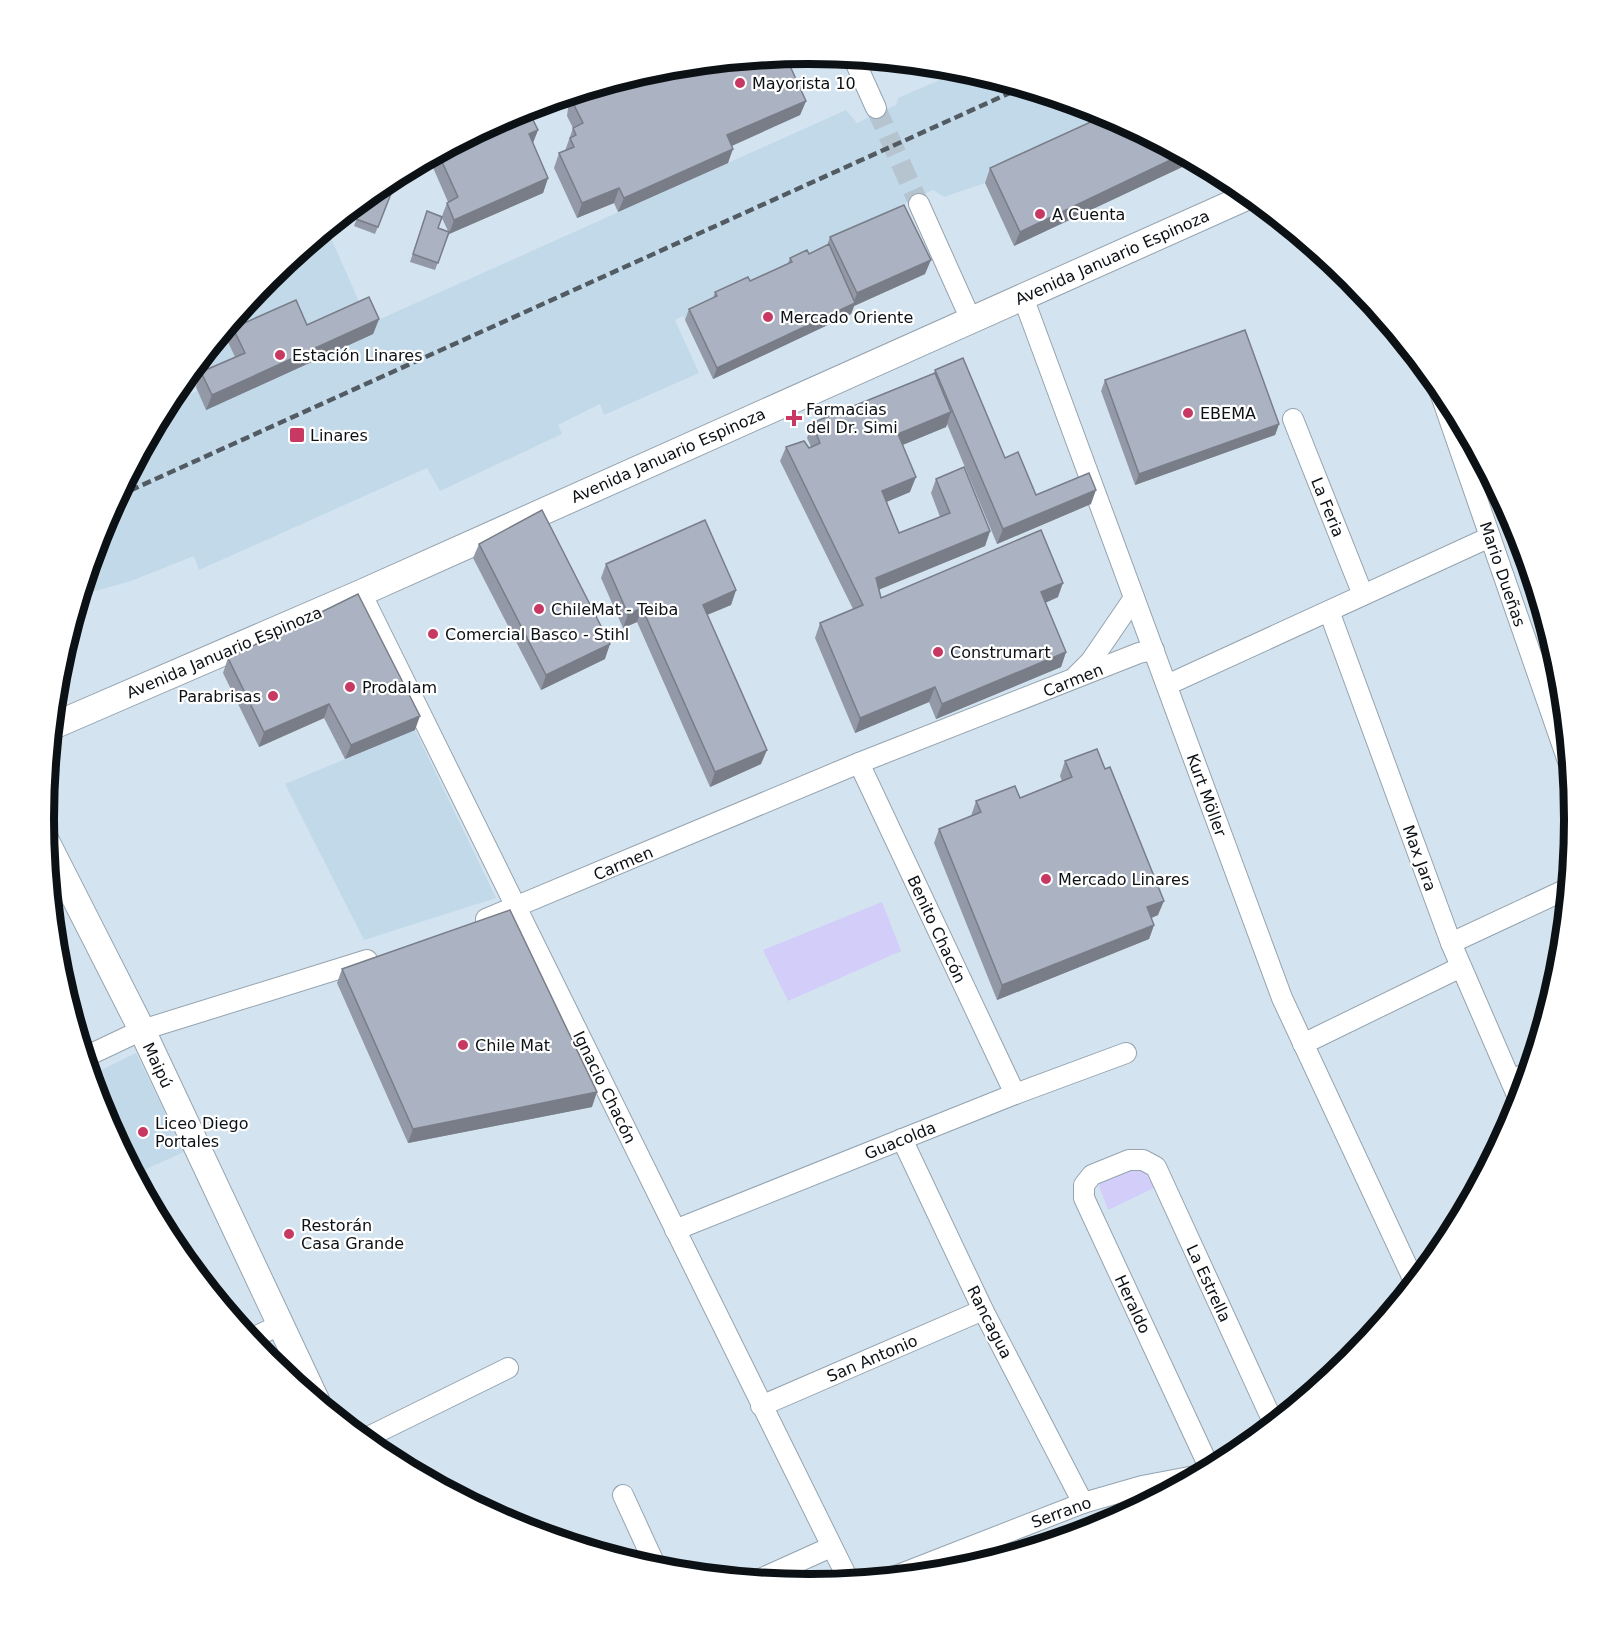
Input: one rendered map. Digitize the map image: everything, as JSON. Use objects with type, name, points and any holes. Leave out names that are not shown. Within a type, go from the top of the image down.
[{"type":"main road","name":"Avenida Januario Espinoza","points":[[60,723],[361,593],[1241,200]]},
{"type":"main road","name":"Avenida Januario Espinoza","points":[[61,716],[84,713]]},
{"type":"main road","name":"Maipú","points":[[56,860],[142,1030],[309,1385]]},
{"type":"street","points":[[857,65],[876,108]]},
{"type":"street","points":[[919,204],[971,320]]},
{"type":"street","name":"Kurt Möller","points":[[1023,297],[1262,948],[1303,1044],[1412,1276]]},
{"type":"street","name":"Mario Dueñas","points":[[1448,415],[1561,740]]},
{"type":"street","name":"La Feria","points":[[1293,419],[1363,595]]},
{"type":"street","points":[[1167,685],[1490,537]]},
{"type":"street","name":"Ignacio Chacón","points":[[361,593],[845,1573]]},
{"type":"street","points":[[1069,682],[1091,661],[1134,598]]},
{"type":"street","name":"Max Jara","points":[[1329,611],[1451,943],[1514,1089]]},
{"type":"street","name":"Carmen","points":[[466,926],[517,907],[859,763],[1139,653],[1154,650]]},
{"type":"street","name":"Benito Chacón","points":[[859,763],[1015,1094]]},
{"type":"street","points":[[1451,943],[1561,892]]},
{"type":"street","points":[[92,1054],[142,1030],[382,955]]},
{"type":"street","points":[[1303,1044],[1461,967]]},
{"type":"street","name":"Guacolda","points":[[675,1230],[1015,1094],[1126,1053]]},
{"type":"street","points":[[1511,1081],[1519,1077]]},
{"type":"street","name":"Rancagua","points":[[902,1139],[983,1310],[1083,1503]]},
{"type":"street","name":"La Estrella","points":[[1129,1160],[1143,1160],[1156,1167],[1271,1417]]},
{"type":"street","name":"Heraldo","points":[[1129,1160],[1092,1175],[1084,1185],[1084,1198],[1206,1461]]},
{"type":"street","name":"San Antonio","points":[[761,1407],[983,1310]]},
{"type":"street","points":[[258,1335],[280,1325]]},
{"type":"street","points":[[373,1435],[508,1368]]},
{"type":"street","name":"Serrano","points":[[922,1566],[1083,1503],[1142,1486],[1175,1480]]},
{"type":"street","points":[[623,1495],[652,1558]]},
{"type":"street","points":[[773,1573],[831,1547]]},
{"type":"shaded area","points":[[948,76],[1005,89],[1110,126],[985,183],[944,197],[933,190],[901,205],[898,216],[685,320],[683,316],[675,320],[699,373],[604,415],[600,404],[558,425],[562,434],[440,491],[427,468],[199,570],[194,556],[131,581],[89,593],[112,530],[132,485],[181,399],[197,391],[193,382],[241,321],[275,285],[330,236],[369,324],[846,110],[857,123],[896,105],[898,98]]},
{"type":"shaded area","points":[[415,730],[496,898],[364,940],[285,784]]},
{"type":"shaded area","points":[[882,902],[901,951],[788,1001],[763,950]]},
{"type":"shaded area","name":"Liceo Diego Portales","points":[[136,1053],[184,1152],[142,1171],[150,1188],[132,1153],[98,1072]]},
{"type":"shaded area","points":[[1143,1160],[1156,1187],[1108,1210],[1096,1178]]},
{"type":"building","points":[[789,64],[806,101],[727,135],[733,149],[624,198],[619,188],[582,203],[559,153],[574,147],[570,138],[576,135],[573,128],[583,123],[573,102],[614,89],[662,78],[760,65]]},
{"type":"building","points":[[531,117],[538,130],[529,134],[548,178],[454,220],[447,203],[458,197],[441,160],[475,141]]},
{"type":"building","name":"A Cuenta","points":[[1095,120],[1144,141],[1175,158],[1020,232],[990,168]]},
{"type":"building","points":[[393,189],[378,227],[356,219],[358,214]]},
{"type":"building","points":[[904,205],[931,260],[857,293],[830,237]]},
{"type":"building","points":[[427,211],[442,217],[438,228],[449,232],[438,263],[413,254]]},
{"type":"building","name":"Mercado Oriente","points":[[829,244],[855,303],[717,368],[689,309],[717,296],[715,292],[748,277],[750,281],[792,262],[790,258],[807,250],[809,254]]},
{"type":"building","name":"Estación Linares","points":[[369,297],[379,319],[212,395],[201,372],[245,353],[234,330],[237,326],[296,300],[307,325]]},
{"type":"building","name":"EBEMA","points":[[1245,330],[1279,424],[1139,474],[1105,380]]},
{"type":"building","points":[[963,358],[1005,458],[1018,452],[1036,495],[1089,473],[1096,490],[1003,529],[935,370]]},
{"type":"building","points":[[935,373],[951,412],[898,434],[916,477],[882,491],[899,533],[950,513],[936,479],[964,467],[990,531],[876,578],[881,598],[1041,530],[1063,583],[1041,592],[1066,652],[942,704],[935,687],[860,718],[820,623],[863,605],[786,447],[804,441],[809,448],[820,443],[812,423]]},
{"type":"building","name":"ChileMat - Teiba","points":[[542,510],[610,644],[546,675],[479,544]]},
{"type":"building","points":[[705,520],[736,590],[703,605],[767,750],[715,772],[642,608],[628,614],[606,564]]},
{"type":"building","points":[[358,594],[420,716],[351,745],[329,704],[264,732],[228,658]]},
{"type":"building","name":"Mercado Linares","points":[[1097,749],[1105,769],[1110,767],[1164,901],[1147,907],[1154,925],[1002,985],[939,829],[981,812],[976,801],[1015,786],[1020,798],[1072,777],[1065,761]]},
{"type":"building","name":"Chile Mat","points":[[510,910],[597,1092],[413,1129],[342,969]]},
{"type":"tunnel","points":[[876,108],[919,204]]},
{"type":"railway","points":[[129,491],[1013,92]]},
{"type":"place","name":"Mayorista 10","points":[[740,83]]},
{"type":"place","name":"A Cuenta","points":[[1040,214]]},
{"type":"place","name":"Mercado Oriente","points":[[768,317]]},
{"type":"place","name":"Estación Linares","points":[[280,355]]},
{"type":"place","name":"EBEMA","points":[[1188,413]]},
{"type":"place","name":"Farmacias del Dr. Simi","points":[[794,418]]},
{"type":"place","name":"Linares","points":[[297,435]]},
{"type":"place","name":"ChileMat - Teiba","points":[[539,609]]},
{"type":"place","name":"Comercial Basco - Stihl","points":[[433,634]]},
{"type":"place","name":"Construmart","points":[[938,652]]},
{"type":"place","name":"Prodalam","points":[[350,687]]},
{"type":"place","name":"Parabrisas","points":[[273,696]]},
{"type":"place","name":"Mercado Linares","points":[[1046,879]]},
{"type":"place","name":"Chile Mat","points":[[463,1045]]},
{"type":"place","name":"Liceo Diego Portales","points":[[143,1132]]},
{"type":"place","name":"Restorán Casa Grande","points":[[289,1234]]}]
